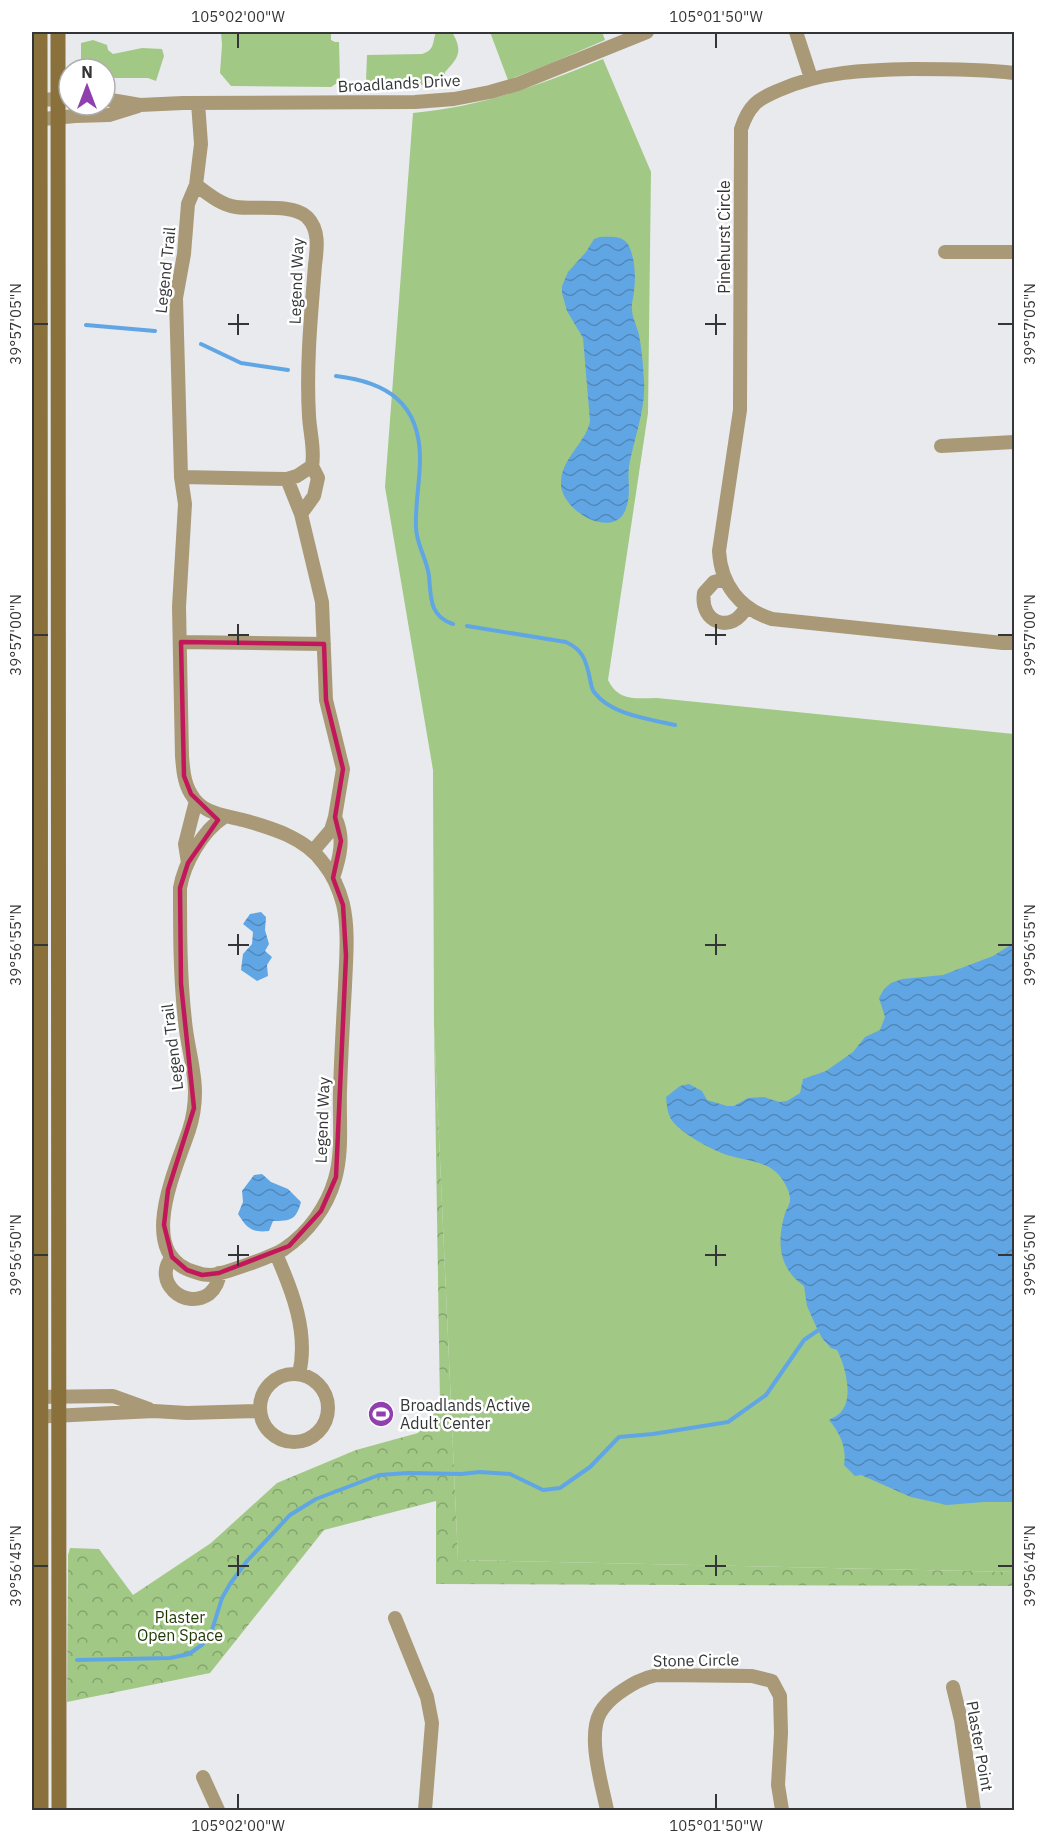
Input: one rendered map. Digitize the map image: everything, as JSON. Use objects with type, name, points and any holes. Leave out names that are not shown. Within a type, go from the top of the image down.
[{"type":"main road","points":[[40,32],[36,100],[36,1417],[41,1810]]},
{"type":"main road","points":[[58,32],[60,57]]},
{"type":"main road","points":[[58,117],[59,1810]]},
{"type":"street","name":"Broadlands Drive","points":[[117,101],[140,105],[415,102],[454,99],[518,84],[647,32]]},
{"type":"street","points":[[796,32],[811,78]]},
{"type":"street","name":"Pinehurst Circle","points":[[1014,73],[955,69],[853,70],[811,78],[788,86],[760,99],[746,116],[741,129],[740,387],[737,433],[720,542],[720,561],[725,579],[734,594],[746,607],[763,616],[782,621],[1014,643]]},
{"type":"street","points":[[36,100],[57,100]]},
{"type":"street","name":"Legend Trail","points":[[188,863],[185,844],[196,801],[184,776],[182,756],[179,607],[185,504],[180,477],[176,298],[184,254],[188,204],[196,185],[201,144],[198,103]]},
{"type":"street","name":"Broadlands Drive","points":[[117,113],[140,105]]},
{"type":"street","name":"Broadlands Drive","points":[[36,120],[58,117]]},
{"type":"street","name":"Legend Way","points":[[196,185],[216,199],[234,207],[291,209],[306,216],[314,228],[317,243],[310,326],[309,417],[314,453],[312,466],[318,478],[314,496],[301,514]]},
{"type":"street","points":[[945,252],[1014,252]]},
{"type":"street","points":[[941,446],[1014,442]]},
{"type":"street","points":[[180,477],[287,479],[297,476],[312,466]]},
{"type":"street","points":[[287,479],[301,514],[322,602],[326,700],[343,769],[331,830],[313,851]]},
{"type":"street","points":[[725,579],[714,582],[704,593],[704,608],[707,614],[713,620],[727,623],[738,619],[746,607]]},
{"type":"street","points":[[180,642],[324,644]]},
{"type":"street","points":[[196,801],[207,810],[224,817]]},
{"type":"street","name":"Legend Trail","points":[[219,1273],[219,1281],[210,1293],[195,1300],[176,1294],[166,1280],[167,1263],[172,1257],[166,1243],[164,1209],[168,1190],[189,1130],[195,1089],[181,984],[180,888],[188,863],[208,830],[224,817]]},
{"type":"street","name":"Legend Way","points":[[224,817],[239,819],[282,832],[313,851],[333,878],[343,904],[346,926],[339,1155],[336,1177],[326,1203],[312,1224],[289,1246],[276,1254]]},
{"type":"street","points":[[333,878],[339,859],[341,841],[340,828],[335,817]]},
{"type":"street","points":[[36,835],[58,835]]},
{"type":"street","points":[[36,857],[59,857]]},
{"type":"street","points":[[172,1257],[187,1270],[202,1275],[219,1273],[276,1254],[291,1290],[297,1314],[301,1339],[299,1374]]},
{"type":"street","points":[[288,1374],[299,1374],[309,1377],[324,1391],[328,1401],[328,1412],[320,1430],[312,1437],[290,1442],[279,1439],[270,1432],[263,1422],[260,1401],[270,1383],[288,1374]]},
{"type":"street","points":[[36,1397],[113,1396],[153,1411]]},
{"type":"street","points":[[36,1417],[153,1411],[187,1413],[260,1411]]},
{"type":"street","points":[[395,1618],[427,1697],[432,1723],[425,1810]]},
{"type":"street","name":"Stone Circle","points":[[607,1810],[595,1743],[595,1726],[600,1712],[622,1691],[643,1678],[657,1675],[752,1676],[772,1681],[780,1696],[778,1785],[782,1810]]},
{"type":"street","name":"Plaster Point","points":[[952,1687],[961,1720],[974,1810]]},
{"type":"street","points":[[203,1777],[218,1810]]},
{"type":"highlighted area","points":[[181,642],[324,644],[326,700],[343,769],[335,817],[341,841],[333,878],[343,905],[346,956],[336,1177],[321,1211],[289,1246],[219,1273],[202,1275],[187,1270],[172,1257],[164,1225],[168,1190],[194,1108],[181,984],[180,888],[188,863],[218,820],[191,794],[184,776]]},
{"type":"green space","points":[[221,32],[331,32],[331,40],[339,42],[340,81],[331,87],[231,86],[220,73]]},
{"type":"green space","points":[[436,32],[452,32],[458,44],[458,54],[445,72],[445,82],[417,86],[369,86],[366,81],[367,55],[422,54],[431,48]]},
{"type":"green space","points":[[490,32],[602,32],[605,40],[508,80]]},
{"type":"green space","points":[[93,40],[107,45],[108,50],[113,54],[142,48],[162,49],[164,56],[156,81],[148,78],[117,78],[117,57],[81,57],[81,43]]},
{"type":"green space","points":[[603,59],[651,172],[648,413],[608,680],[612,687],[623,695],[635,698],[657,698],[1014,734],[1014,1572],[458,1560],[434,1026],[433,770],[385,487],[413,113],[439,110],[510,94]]},
{"type":"green space","name":"Plaster Open Space","points":[[434,1026],[458,1560],[1014,1572],[1014,1586],[436,1584],[436,1501],[324,1530],[210,1673],[67,1702],[68,1555],[70,1548],[99,1549],[133,1595],[211,1543],[277,1483],[356,1450],[418,1433],[440,1405]]},
{"type":"green space","points":[[32,1432],[34,1438],[34,1810],[32,1810]]},
{"type":"water","points":[[620,238],[626,242],[631,251],[635,274],[632,312],[640,341],[644,381],[641,413],[629,466],[627,505],[618,519],[609,523],[587,518],[577,511],[568,502],[561,482],[565,465],[588,429],[590,421],[583,338],[567,311],[562,286],[568,272],[594,239]]},
{"type":"water","points":[[261,912],[266,917],[265,930],[269,944],[265,951],[272,957],[267,965],[268,976],[257,981],[241,970],[243,954],[252,944],[253,932],[243,924],[250,914]]},
{"type":"water","points":[[1014,943],[1014,1502],[947,1505],[911,1497],[861,1475],[855,1476],[844,1465],[842,1441],[829,1420],[840,1413],[845,1406],[847,1381],[837,1350],[831,1348],[822,1338],[815,1324],[807,1306],[804,1286],[789,1272],[782,1255],[782,1227],[790,1200],[786,1185],[770,1168],[724,1154],[688,1135],[671,1119],[666,1097],[680,1086],[689,1084],[702,1091],[707,1100],[727,1106],[734,1106],[748,1098],[764,1097],[779,1102],[787,1101],[800,1093],[803,1079],[826,1071],[853,1052],[865,1037],[880,1030],[885,1017],[879,998],[891,983],[902,979],[943,975],[993,956]]},
{"type":"water","points":[[262,1174],[271,1182],[288,1189],[301,1202],[295,1216],[284,1221],[273,1221],[269,1231],[250,1228],[238,1214],[243,1202],[242,1191],[254,1175]]},
{"type":"waterway","points":[[86,325],[155,331]]},
{"type":"waterway","points":[[201,344],[241,363],[288,370]]},
{"type":"waterway","points":[[336,376],[354,379],[385,390],[407,410],[414,423],[420,459],[416,533],[428,570],[435,611],[445,621],[453,624]]},
{"type":"waterway","points":[[467,626],[566,642],[583,656],[592,689],[601,700],[631,715],[675,725]]},
{"type":"waterway","points":[[77,1660],[170,1658],[189,1654],[203,1644],[212,1630],[222,1598],[247,1561],[290,1515],[316,1499],[379,1475],[408,1473],[510,1474],[543,1490],[560,1488],[590,1467],[619,1437],[728,1422],[766,1395],[804,1340],[820,1329]]},
{"type":"place","name":"Broadlands Active Adult Center","points":[[381,1414]]}]
